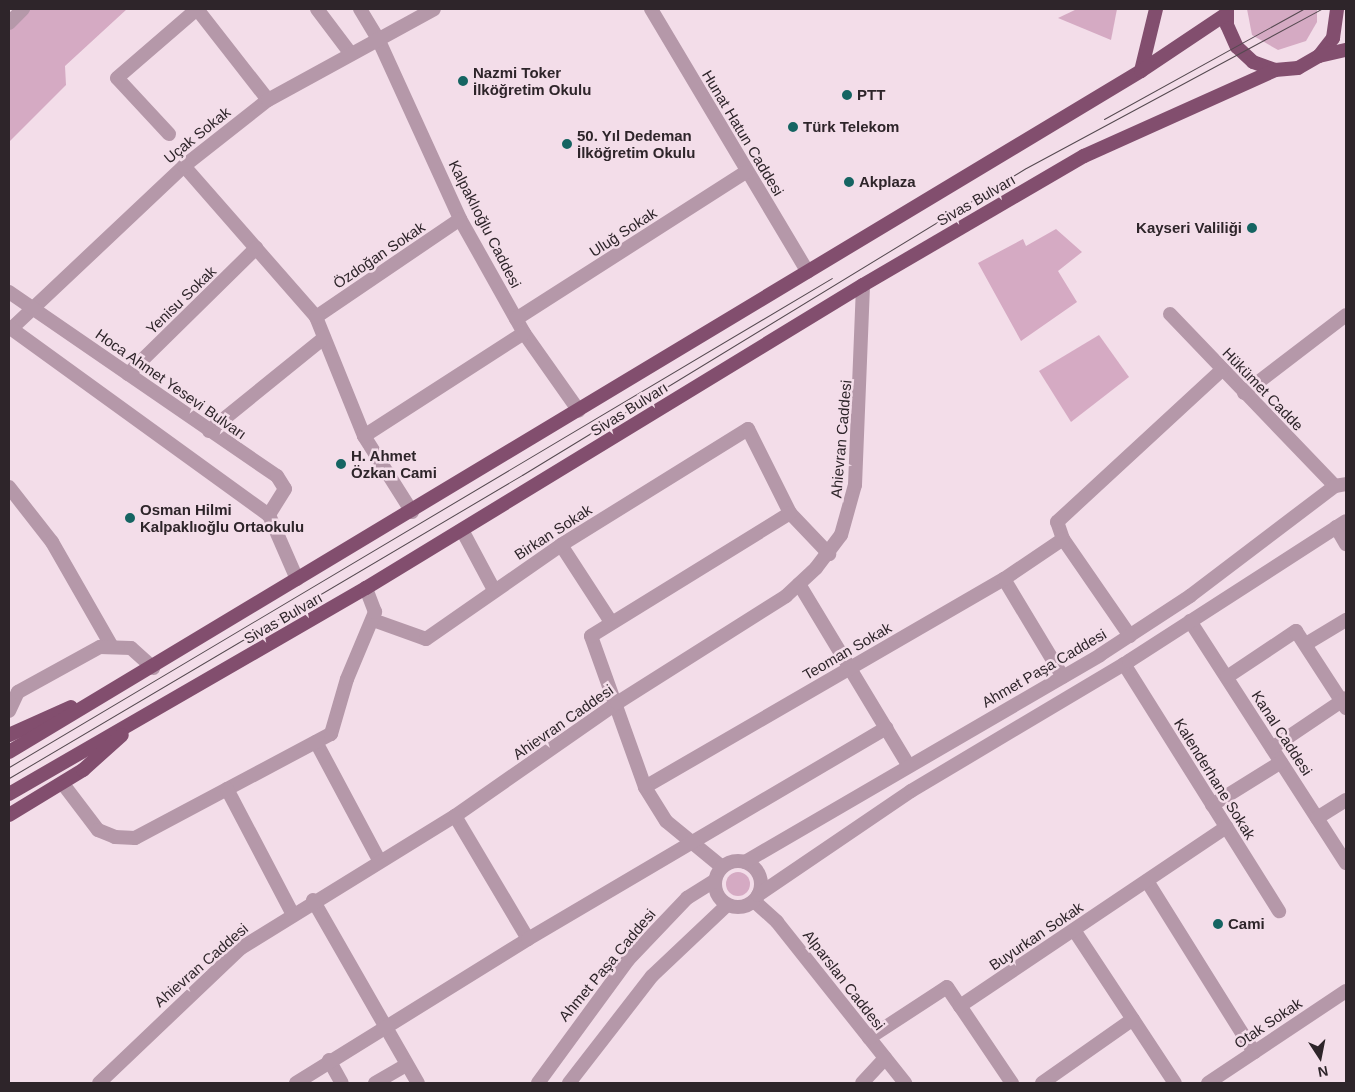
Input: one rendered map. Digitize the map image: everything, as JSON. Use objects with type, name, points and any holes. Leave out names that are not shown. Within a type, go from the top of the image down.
[{"type":"highway","points":[[1141,71],[1156,9]]},
{"type":"highway","points":[[1319,56],[1333,38],[1337,9]]},
{"type":"highway","points":[[1226,11],[1236,47],[1253,62],[1275,70],[1298,68],[1319,56],[1346,50]]},
{"type":"highway","name":"Sivas Bulvarı","points":[[9,752],[153,668],[297,579],[412,512],[1141,71],[1226,11]]},
{"type":"highway","name":"Sivas Bulvarı","points":[[9,794],[366,588],[862,285],[1084,156],[1275,70]]},
{"type":"highway","points":[[9,735],[153,668]]},
{"type":"highway","points":[[9,815],[63,784],[145,714]]},
{"type":"street","points":[[169,134],[117,78],[197,9],[268,100]]},
{"type":"street","points":[[317,9],[351,54]]},
{"type":"street","name":"Kalpaklıoğlu Caddesi","points":[[360,9],[379,41],[460,219],[524,333],[579,411]]},
{"type":"street","name":"Uçak Sokak","points":[[10,328],[31,306],[184,166],[268,100],[351,54],[379,41],[434,9]]},
{"type":"street","name":"Hunat Hatun Caddesi","points":[[651,9],[746,172],[808,272]]},
{"type":"street","points":[[9,23],[19,10]]},
{"type":"street","points":[[184,166],[316,317],[364,436],[412,512]]},
{"type":"street","name":"Uluğ Sokak","points":[[516,319],[746,172]]},
{"type":"street","name":"Özdoğan Sokak","points":[[316,317],[460,219]]},
{"type":"street","name":"Yenisu Sokak","points":[[128,374],[256,248]]},
{"type":"street","name":"Ahievran Caddesi","points":[[99,1083],[241,948],[313,900],[455,816],[617,703],[799,584],[829,554],[848,520],[856,485],[862,285]]},
{"type":"street","name":"Hoca Ahmet Yesevi Bulvarı","points":[[9,292],[283,482],[284,495],[269,515]]},
{"type":"street","name":"Hükümet Cadde","points":[[1170,314],[1244,394],[1340,485]]},
{"type":"street","points":[[1244,394],[1346,315]]},
{"type":"street","points":[[10,328],[269,515],[297,579]]},
{"type":"street","points":[[364,436],[524,333]]},
{"type":"street","points":[[209,431],[324,338]]},
{"type":"street","points":[[1130,636],[1063,539],[1057,522],[1222,370]]},
{"type":"street","name":"Birkan Sokak","points":[[373,620],[426,639],[494,590],[562,545],[748,429],[790,513]]},
{"type":"street","name":"Ahmet Paşa Caddesi","points":[[745,862],[1130,636],[1340,485]]},
{"type":"street","points":[[9,487],[52,542],[111,645]]},
{"type":"street","points":[[722,867],[666,821],[645,787],[617,703],[591,636],[790,513],[829,554]]},
{"type":"street","points":[[756,898],[761,879],[745,862],[722,867],[714,881],[717,895],[727,905],[742,907],[756,898],[911,791],[1124,664],[1341,524],[1346,544]]},
{"type":"street","points":[[462,530],[494,590]]},
{"type":"street","name":"Teoman Sokak","points":[[645,787],[1004,580],[1063,539]]},
{"type":"street","points":[[562,545],[611,622]]},
{"type":"street","points":[[1004,580],[1063,677]]},
{"type":"street","points":[[799,584],[908,765]]},
{"type":"street","points":[[63,784],[98,830],[125,838],[145,835],[331,734],[347,679],[373,620],[374,604],[366,588]]},
{"type":"street","points":[[1306,644],[1346,620]]},
{"type":"street","name":"Kanal Caddesi","points":[[1190,621],[1346,863]]},
{"type":"street","points":[[1227,677],[1296,631],[1345,702],[1272,748]]},
{"type":"street","points":[[9,712],[18,692],[111,645],[138,651],[153,668]]},
{"type":"street","name":"Kalenderhane Sokak","points":[[1124,664],[1279,911]]},
{"type":"street","points":[[296,1083],[329,1060],[528,939],[886,728]]},
{"type":"street","points":[[316,742],[379,860]]},
{"type":"street","points":[[1212,804],[1281,762]]},
{"type":"street","points":[[227,789],[292,913]]},
{"type":"street","points":[[1317,818],[1346,800]]},
{"type":"street","points":[[455,816],[528,939]]},
{"type":"street","name":"Buyurkan Sokak","points":[[960,1006],[1226,827]]},
{"type":"street","name":"Ahmet Paşa Caddesi","points":[[538,1083],[628,960],[687,898],[714,881]]},
{"type":"street","points":[[1147,881],[1254,1052]]},
{"type":"street","name":"Alparslan Caddesi","points":[[756,898],[905,1083]]},
{"type":"street","points":[[313,900],[384,1027],[418,1083]]},
{"type":"street","points":[[569,1083],[658,970],[727,905]]},
{"type":"street","points":[[1074,930],[1175,1083]]},
{"type":"street","points":[[869,1038],[947,987],[1012,1083]]},
{"type":"street","name":"Otak Sokak","points":[[1208,1083],[1346,991]]},
{"type":"street","points":[[1042,1083],[1132,1019]]},
{"type":"street","points":[[862,1083],[885,1058]]},
{"type":"street","points":[[329,1060],[342,1083]]},
{"type":"street","points":[[374,1083],[406,1065]]},
{"type":"shaded area","points":[[25,9],[127,9],[65,66],[66,85],[9,142],[9,25]]},
{"type":"shaded area","points":[[1077,9],[1117,9],[1111,40],[1058,18]]},
{"type":"shaded area","points":[[1247,9],[1317,9],[1317,22],[1306,41],[1278,50],[1252,35]]},
{"type":"shaded area","points":[[1056,229],[1082,252],[1058,271],[1077,302],[1021,341],[978,263],[1023,239],[1026,246]]},
{"type":"shaded area","points":[[1099,335],[1129,377],[1071,422],[1039,371]]},
{"type":"shaded area","points":[[738,872],[743,873],[749,879],[749,889],[743,895],[738,896],[733,895],[727,889],[726,884],[727,879],[733,873]]},
{"type":"tram line","points":[[1104,119],[1303,9]]},
{"type":"tram line","points":[[9,778],[522,475],[1026,168],[1321,9]]},
{"type":"tram line","points":[[9,767],[832,278]]},
{"type":"place","name":"Nazmi Toker İlköğretim Okulu","points":[[463,81]]},
{"type":"place","name":"PTT","points":[[847,95]]},
{"type":"place","name":"Türk Telekom","points":[[793,127]]},
{"type":"place","name":"50. Yıl Dedeman İlköğretim Okulu","points":[[567,144]]},
{"type":"place","name":"Akplaza","points":[[849,182]]},
{"type":"place","name":"Kayseri Valiliği","points":[[1252,228]]},
{"type":"place","name":"H. Ahmet Özkan Cami","points":[[341,464]]},
{"type":"place","name":"Osman Hilmi Kalpaklıoğlu Ortaokulu","points":[[130,518]]},
{"type":"place","name":"Cami","points":[[1218,924]]}]
